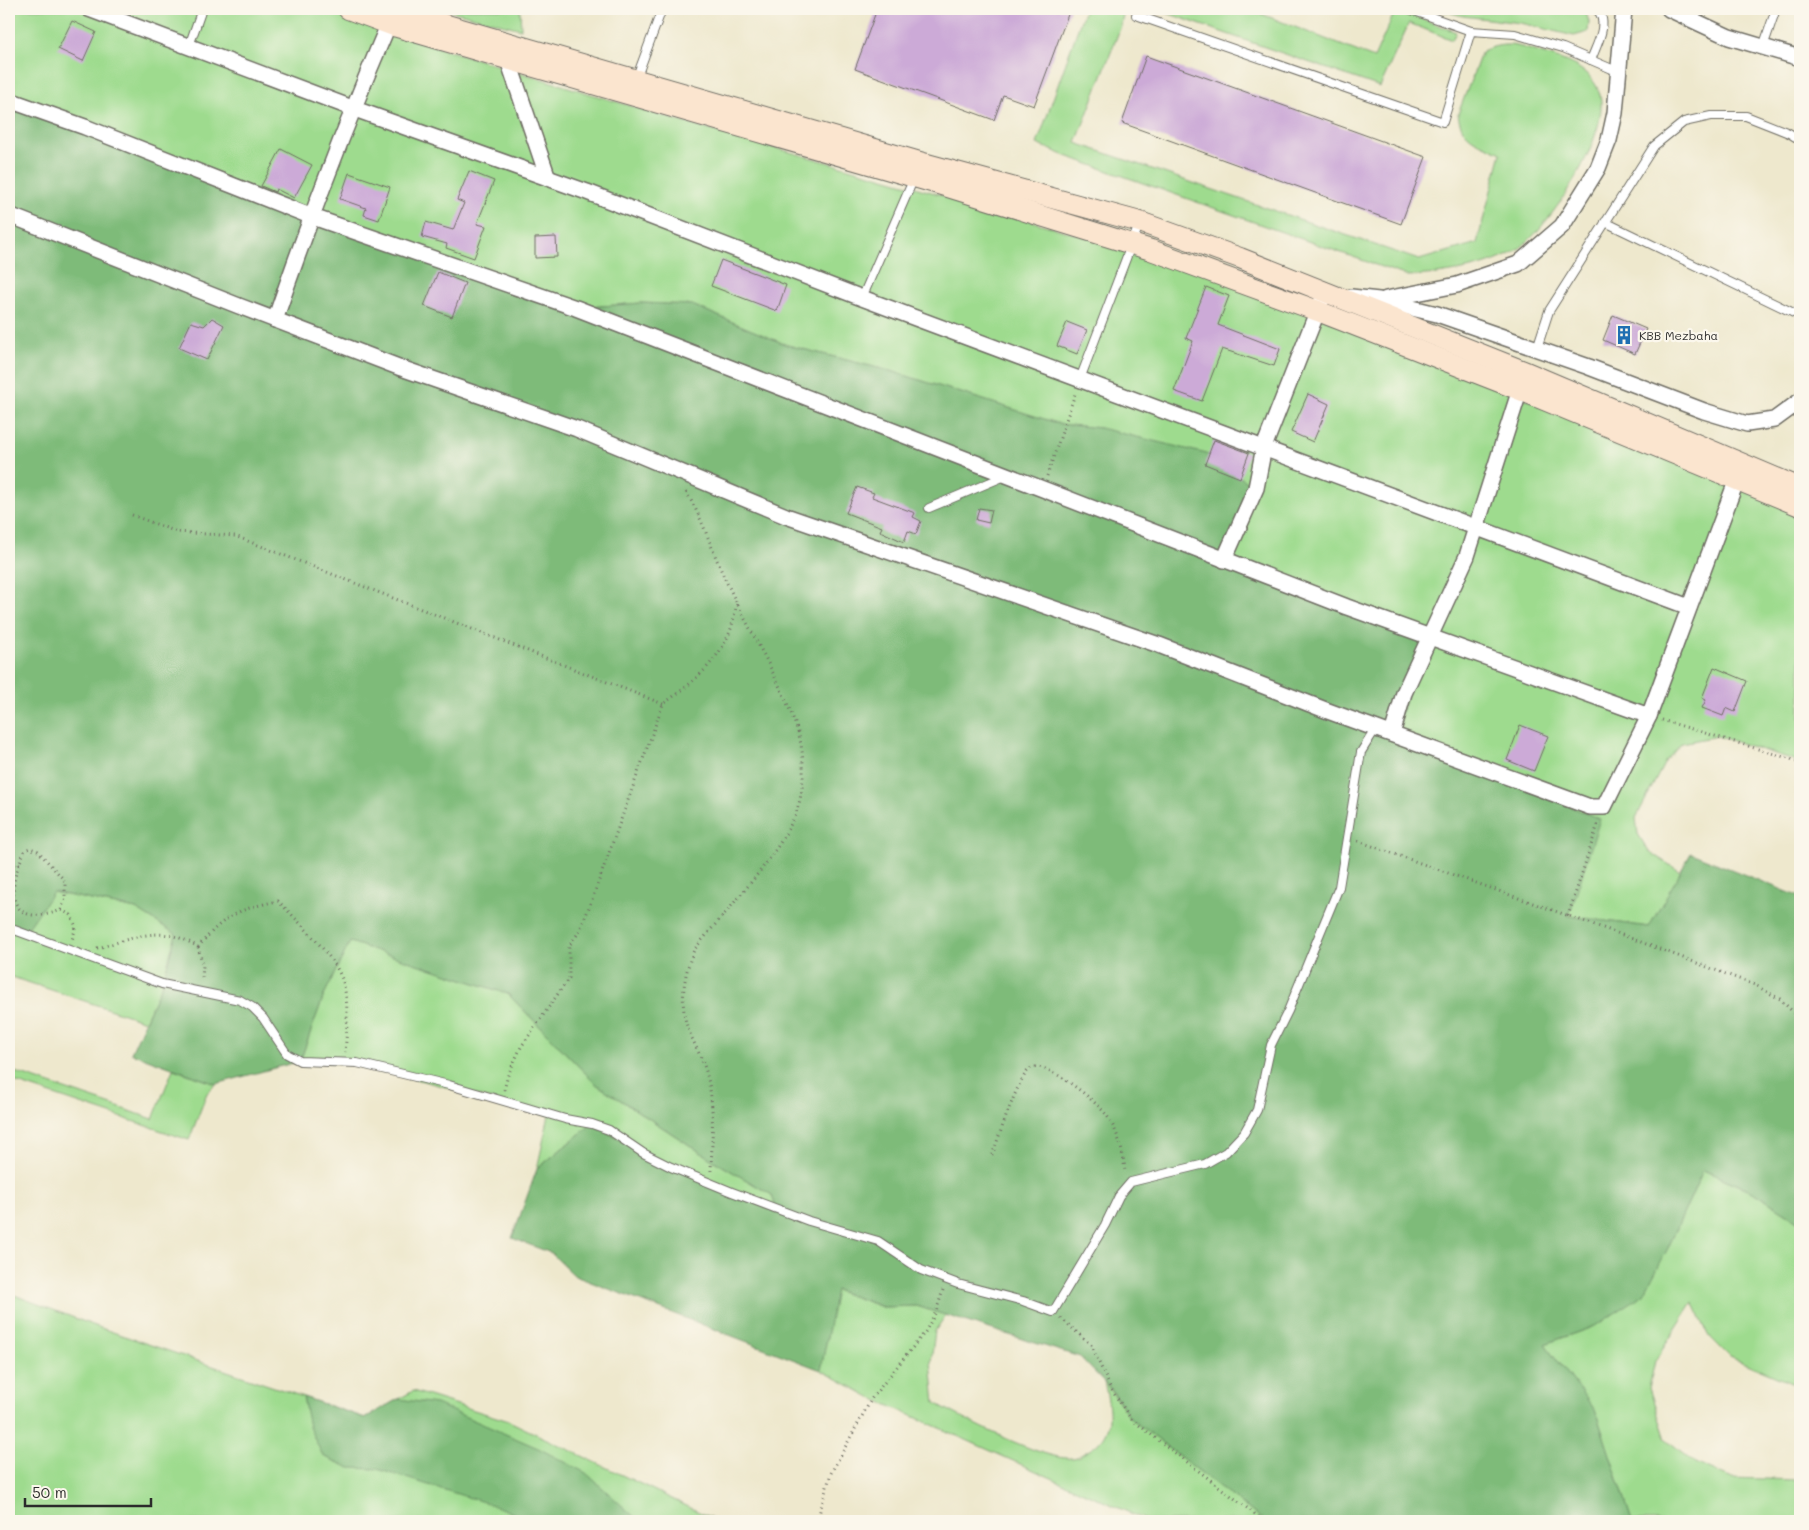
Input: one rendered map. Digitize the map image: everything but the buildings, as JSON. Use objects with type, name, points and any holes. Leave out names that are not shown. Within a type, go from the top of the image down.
[{"type":"main road","points":[[348,9],[392,14],[504,50],[917,170],[1140,222],[1240,258],[1321,302]]},
{"type":"main road","points":[[504,50],[636,80],[917,170],[1132,244],[1321,302],[1523,381],[1740,471],[1800,488]]},
{"type":"main road","points":[[1740,471],[1800,506]]},
{"type":"street","points":[[89,9],[352,108],[548,178],[862,298],[1477,526],[1689,607]]},
{"type":"street","points":[[1224,560],[1256,488],[1264,447],[1321,302],[1379,300],[1457,285],[1518,264],[1562,226],[1598,168],[1615,113],[1624,9]]},
{"type":"street","points":[[1669,9],[1728,37],[1800,58]]},
{"type":"street","points":[[275,320],[310,216],[352,108],[392,14]]},
{"type":"street","points":[[504,50],[548,178]]},
{"type":"street","points":[[9,100],[85,127],[310,216],[576,308],[1224,560],[1429,637],[1649,716]]},
{"type":"street","points":[[9,215],[401,368],[577,429],[786,516],[1140,638],[1590,807],[1604,806],[1649,716],[1740,471]]},
{"type":"street","points":[[1379,300],[1437,314],[1537,348],[1704,411],[1747,424],[1774,420],[1800,402]]},
{"type":"street","points":[[1392,734],[1404,693],[1467,556],[1523,381]]},
{"type":"lane","points":[[189,46],[202,9]]},
{"type":"lane","points":[[636,80],[662,9]]},
{"type":"lane","points":[[1138,9],[1136,15],[1443,122],[1471,30]]},
{"type":"lane","points":[[1409,9],[1471,30],[1515,34],[1563,48],[1619,72]]},
{"type":"lane","points":[[1591,60],[1604,24],[1599,11],[1596,9]]},
{"type":"lane","points":[[1763,47],[1776,9]]},
{"type":"lane","points":[[1537,348],[1549,311],[1654,146],[1684,122],[1711,116],[1746,116],[1789,132],[1800,140]]},
{"type":"lane","points":[[862,298],[917,170]]},
{"type":"lane","points":[[1080,379],[1140,222]]},
{"type":"lane","points":[[1605,222],[1800,316]]},
{"type":"lane","points":[[929,508],[1007,475]]},
{"type":"lane","points":[[9,928],[162,984],[225,995],[252,1007],[263,1018],[287,1054],[300,1062],[357,1063],[393,1071],[609,1130],[643,1153],[711,1184],[809,1221],[878,1241],[921,1270],[946,1280],[1023,1301],[1053,1312],[1125,1189],[1131,1182],[1205,1164],[1226,1152],[1244,1133],[1257,1110],[1271,1045],[1291,1003],[1339,887],[1361,752],[1376,728]]},
{"type":"path","points":[[1042,489],[1080,379]]},
{"type":"path","points":[[671,468],[689,497],[737,604],[786,702],[798,733],[803,785],[797,810],[786,834],[694,950],[688,965],[684,1011],[688,1028],[708,1075],[712,1107],[711,1184]]},
{"type":"path","points":[[132,515],[177,532],[235,536],[663,704]]},
{"type":"path","points":[[502,1101],[508,1075],[521,1047],[569,978],[569,946],[578,932],[590,905],[663,704],[692,684],[714,657],[729,635],[737,604]]},
{"type":"path","points":[[1649,716],[1791,759],[1800,764]]},
{"type":"path","points":[[1568,916],[1604,806]]},
{"type":"path","points":[[1348,838],[1755,985],[1780,999],[1800,1019]]},
{"type":"path","points":[[61,910],[66,889],[65,881],[38,851],[30,848],[26,850],[14,882],[14,897],[18,907],[31,916],[45,916],[61,910],[71,915],[76,927],[75,936],[67,949]]},
{"type":"path","points":[[9,863],[20,864]]},
{"type":"path","points":[[198,946],[230,914],[248,907],[278,901],[327,955],[343,982],[347,1028],[344,1062]]},
{"type":"path","points":[[79,953],[162,932],[183,937],[198,946],[203,966],[201,992]]},
{"type":"path","points":[[992,1155],[1022,1078],[1032,1068],[1043,1066],[1071,1083],[1105,1112],[1119,1140],[1124,1166],[1125,1189]]},
{"type":"path","points":[[816,1521],[831,1473],[872,1398],[925,1332],[936,1312],[946,1280]]},
{"type":"path","points":[[1053,1312],[1091,1344],[1110,1388],[1131,1419],[1264,1521]]},
{"type":"green space","points":[[9,9],[320,9],[699,127],[870,174],[1212,274],[1800,508],[1800,764],[1791,759],[1717,736],[1682,743],[1665,762],[1636,818],[1638,834],[1649,852],[1681,872],[1649,927],[1568,916],[1100,428],[1060,424],[894,372],[787,345],[692,305],[641,303],[576,308],[9,100]]},
{"type":"green space","points":[[443,9],[520,9],[521,29]]},
{"type":"green space","points":[[1085,9],[1124,9],[1121,26],[1076,143],[1419,260],[1477,243],[1501,153],[1473,140],[1463,130],[1458,114],[1482,51],[1499,46],[1513,45],[1559,59],[1581,69],[1597,87],[1601,104],[1598,126],[1589,151],[1561,201],[1544,224],[1528,241],[1514,252],[1476,267],[1434,274],[1407,276],[1066,156],[1037,144]]},
{"type":"green space","points":[[1155,9],[1249,9],[1374,58],[1396,9],[1456,32],[1452,40],[1409,23],[1380,87]]},
{"type":"green space","points":[[1435,9],[1585,9],[1589,22],[1588,32],[1574,36],[1520,23],[1463,16]]},
{"type":"green space","points":[[9,100],[576,308],[641,303],[692,305],[787,345],[894,372],[1060,424],[1100,428],[1207,454],[1256,488],[1224,559],[1429,637],[1393,734],[1600,819],[1569,916],[1649,927],[1691,853],[1800,897],[1800,1222],[1748,1189],[1703,1170],[1668,1248],[1644,1294],[1595,1326],[1545,1344],[1595,1410],[1632,1521],[1264,1521],[1131,1419],[1111,1389],[1080,1357],[916,1306],[883,1307],[836,1290],[821,1370],[575,1276],[551,1253],[512,1238],[537,1169],[592,1124],[643,1153],[776,1209],[772,1195],[714,1161],[596,1084],[508,994],[350,942],[324,995],[300,1061],[216,1084],[131,1053],[162,984],[176,934],[136,909],[53,892],[24,934],[9,928]]},
{"type":"green space","points":[[52,892],[136,909],[176,934],[162,984],[145,1021],[9,976],[9,928],[24,933]]},
{"type":"green space","points":[[349,941],[508,994],[596,1084],[714,1161],[772,1195],[777,1209],[671,1167],[592,1124],[537,1169],[549,1115],[357,1063],[300,1061],[324,995]]},
{"type":"green space","points":[[173,1069],[216,1084],[207,1093],[189,1140],[9,1080],[9,1070],[153,1119]]},
{"type":"green space","points":[[1703,1170],[1748,1189],[1800,1222],[1800,1383],[1791,1383],[1730,1357],[1709,1336],[1693,1302],[1655,1361],[1649,1388],[1666,1439],[1695,1463],[1730,1478],[1800,1480],[1800,1521],[1632,1521],[1595,1410],[1545,1344],[1595,1326],[1668,1248]]},
{"type":"green space","points":[[835,1290],[882,1307],[916,1306],[946,1315],[935,1331],[931,1362],[935,1403],[983,1428],[1024,1446],[1060,1457],[1075,1458],[1096,1446],[1107,1430],[1109,1412],[1104,1381],[1131,1419],[1264,1521],[1148,1521],[872,1398],[821,1370]]},
{"type":"green space","points":[[9,1293],[98,1327],[365,1418],[413,1391],[509,1421],[718,1521],[9,1521]]},
{"type":"green space","points":[[303,1397],[365,1418],[398,1399],[436,1404],[538,1448],[586,1473],[639,1521],[532,1521],[493,1505],[377,1469],[350,1468],[323,1456],[309,1427]]},
{"type":"place","name":"KBB Mezbaha","points":[[1624,335]]}]
